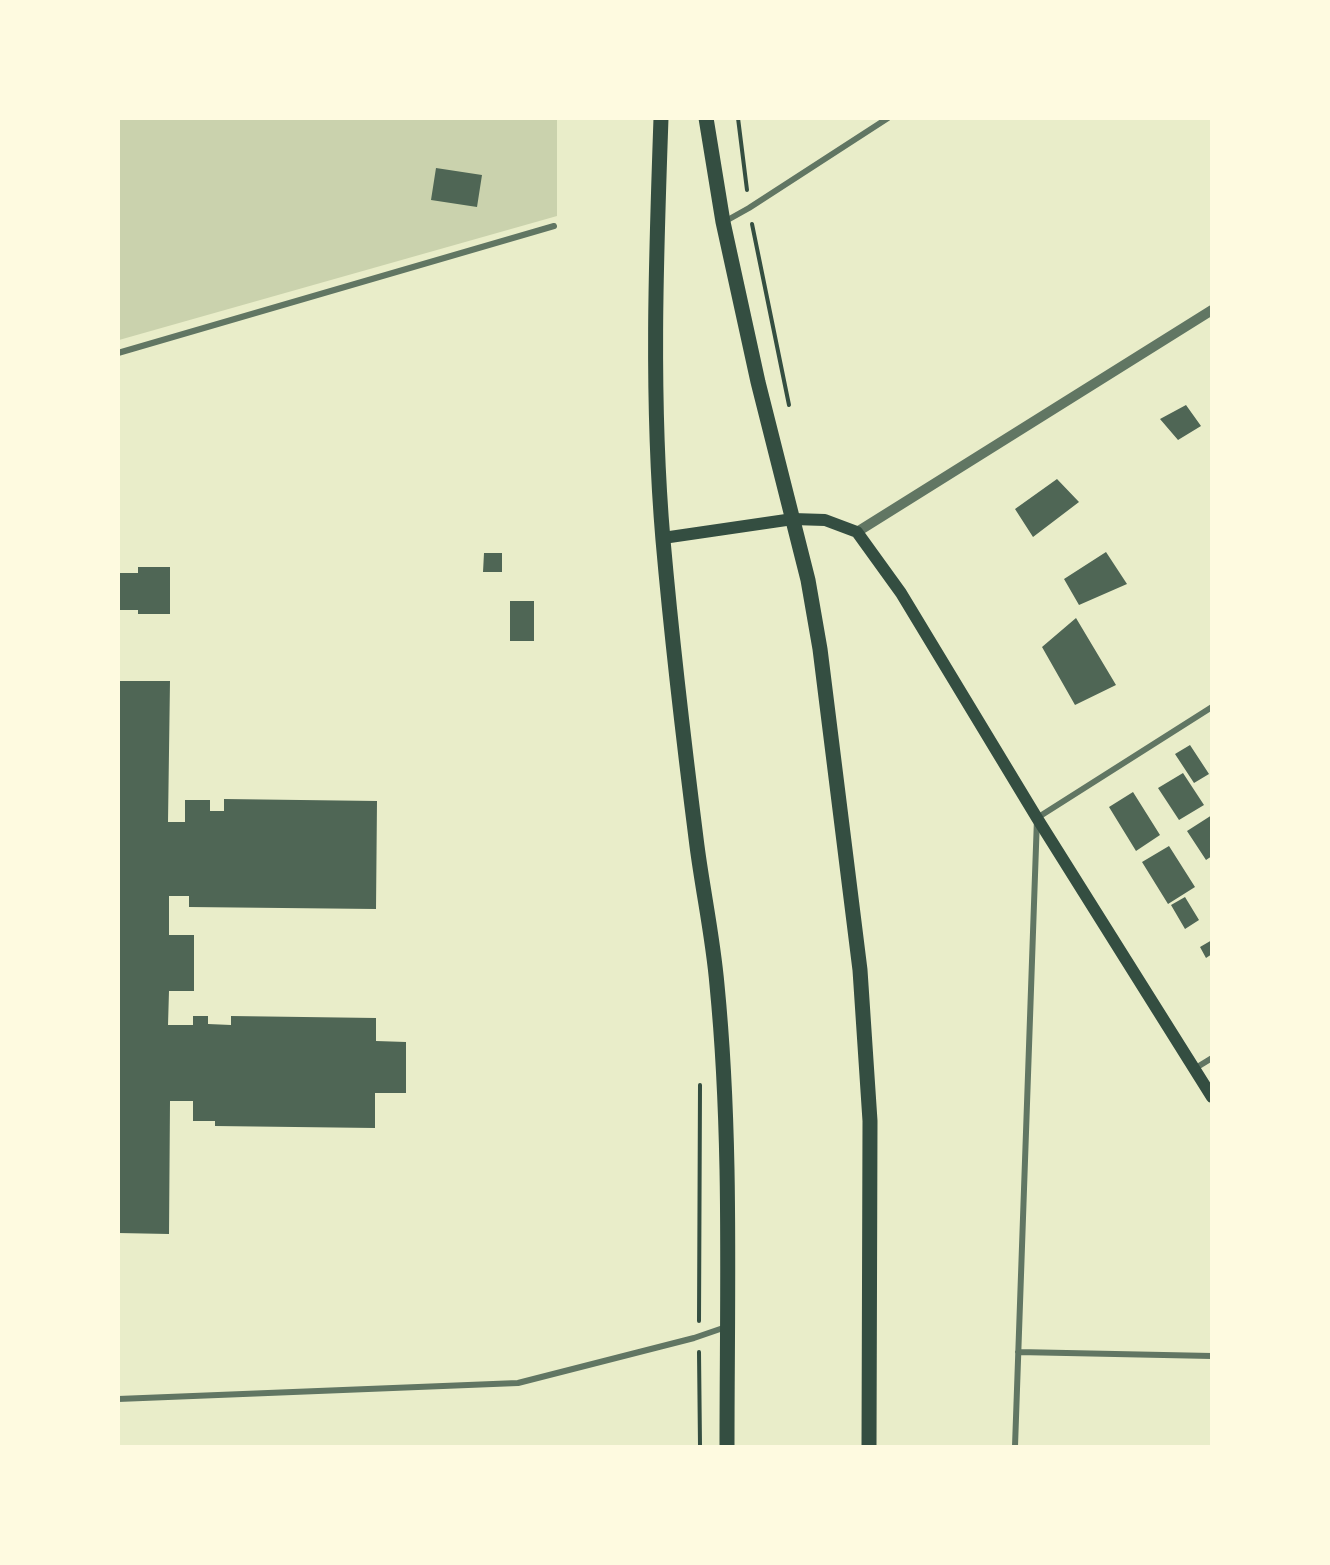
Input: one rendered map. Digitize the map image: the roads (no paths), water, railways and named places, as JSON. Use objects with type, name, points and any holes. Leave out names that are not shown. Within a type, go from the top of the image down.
[{"type":"main road","points":[[661,118],[656,267],[656,415],[663,538],[698,848],[717,986],[726,1155],[727,1446]]},
{"type":"main road","points":[[706,118],[723,222],[758,382],[808,580],[860,970],[870,1121],[869,1446]]},
{"type":"main road","points":[[663,538],[793,519],[825,520],[857,531],[901,593],[1037,818],[1212,1097]]},
{"type":"street","points":[[723,222],[749,208],[888,118]]},
{"type":"street","points":[[118,353],[554,226]]},
{"type":"street","points":[[857,531],[1212,310]]},
{"type":"street","points":[[1015,1446],[1037,818],[1212,707]]},
{"type":"street","points":[[1194,1069],[1212,1058]]},
{"type":"street","points":[[118,1399],[518,1383],[727,1327]]},
{"type":"street","points":[[1018,1352],[1212,1356]]}]
